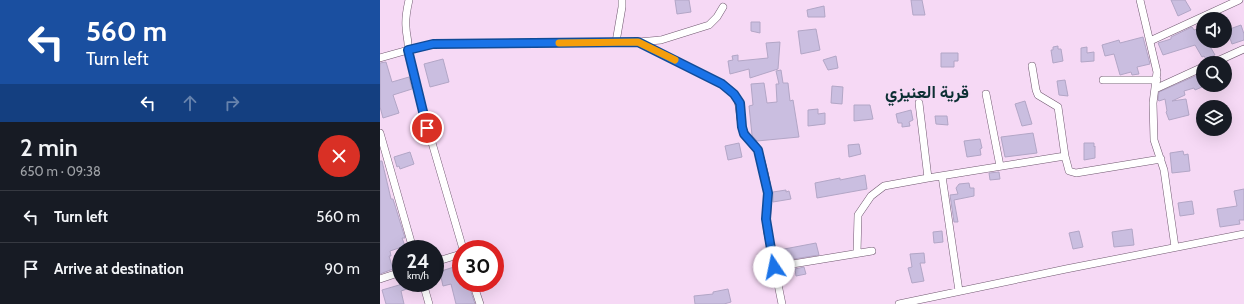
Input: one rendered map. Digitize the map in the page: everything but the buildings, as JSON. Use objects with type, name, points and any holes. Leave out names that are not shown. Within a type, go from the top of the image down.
[{"type":"street","points":[[409,0],[406,15],[406,28],[409,40],[408,50],[423,112],[460,240]]},
{"type":"street","points":[[616,42],[622,0]]},
{"type":"street","points":[[1140,0],[1157,72],[1153,103],[1154,140],[1164,170],[1175,247]]},
{"type":"street","points":[[1150,41],[1240,0]]},
{"type":"street","points":[[380,58],[433,44],[638,42],[661,40],[700,29],[713,22],[723,6]]},
{"type":"street","points":[[638,42],[722,84],[734,94],[740,103],[744,134],[758,150],[768,193],[766,219],[782,304]]},
{"type":"street","points":[[1228,56],[1244,49]]},
{"type":"street","points":[[1032,66],[1038,95],[1058,107],[1065,156],[1069,171],[1076,173],[1161,159]]},
{"type":"street","points":[[1155,89],[1196,70]]},
{"type":"street","points":[[1103,80],[1157,80]]},
{"type":"street","points":[[986,94],[1000,166]]},
{"type":"street","points":[[919,103],[928,178]]},
{"type":"street","points":[[380,133],[383,158],[410,240]]},
{"type":"street","points":[[857,253],[858,215],[871,196],[884,186],[1065,156]]},
{"type":"street","points":[[942,176],[959,291]]},
{"type":"street","points":[[899,304],[1244,234]]},
{"type":"street","points":[[774,267],[872,251]]},
{"type":"street","points":[[380,279],[392,275]]},
{"type":"street","points":[[426,292],[429,304]]},
{"type":"street","points":[[476,292],[480,304]]},
{"type":"slow traffic","points":[[559,43],[638,42],[675,60]]},
{"type":"district","name":"قرية العنيزي","points":[[927,92]]},
{"type":"route","points":[[427,128],[408,50],[433,44],[638,42],[722,84],[734,94],[740,103],[744,134],[758,150],[768,193],[766,219],[774,267]]}]
